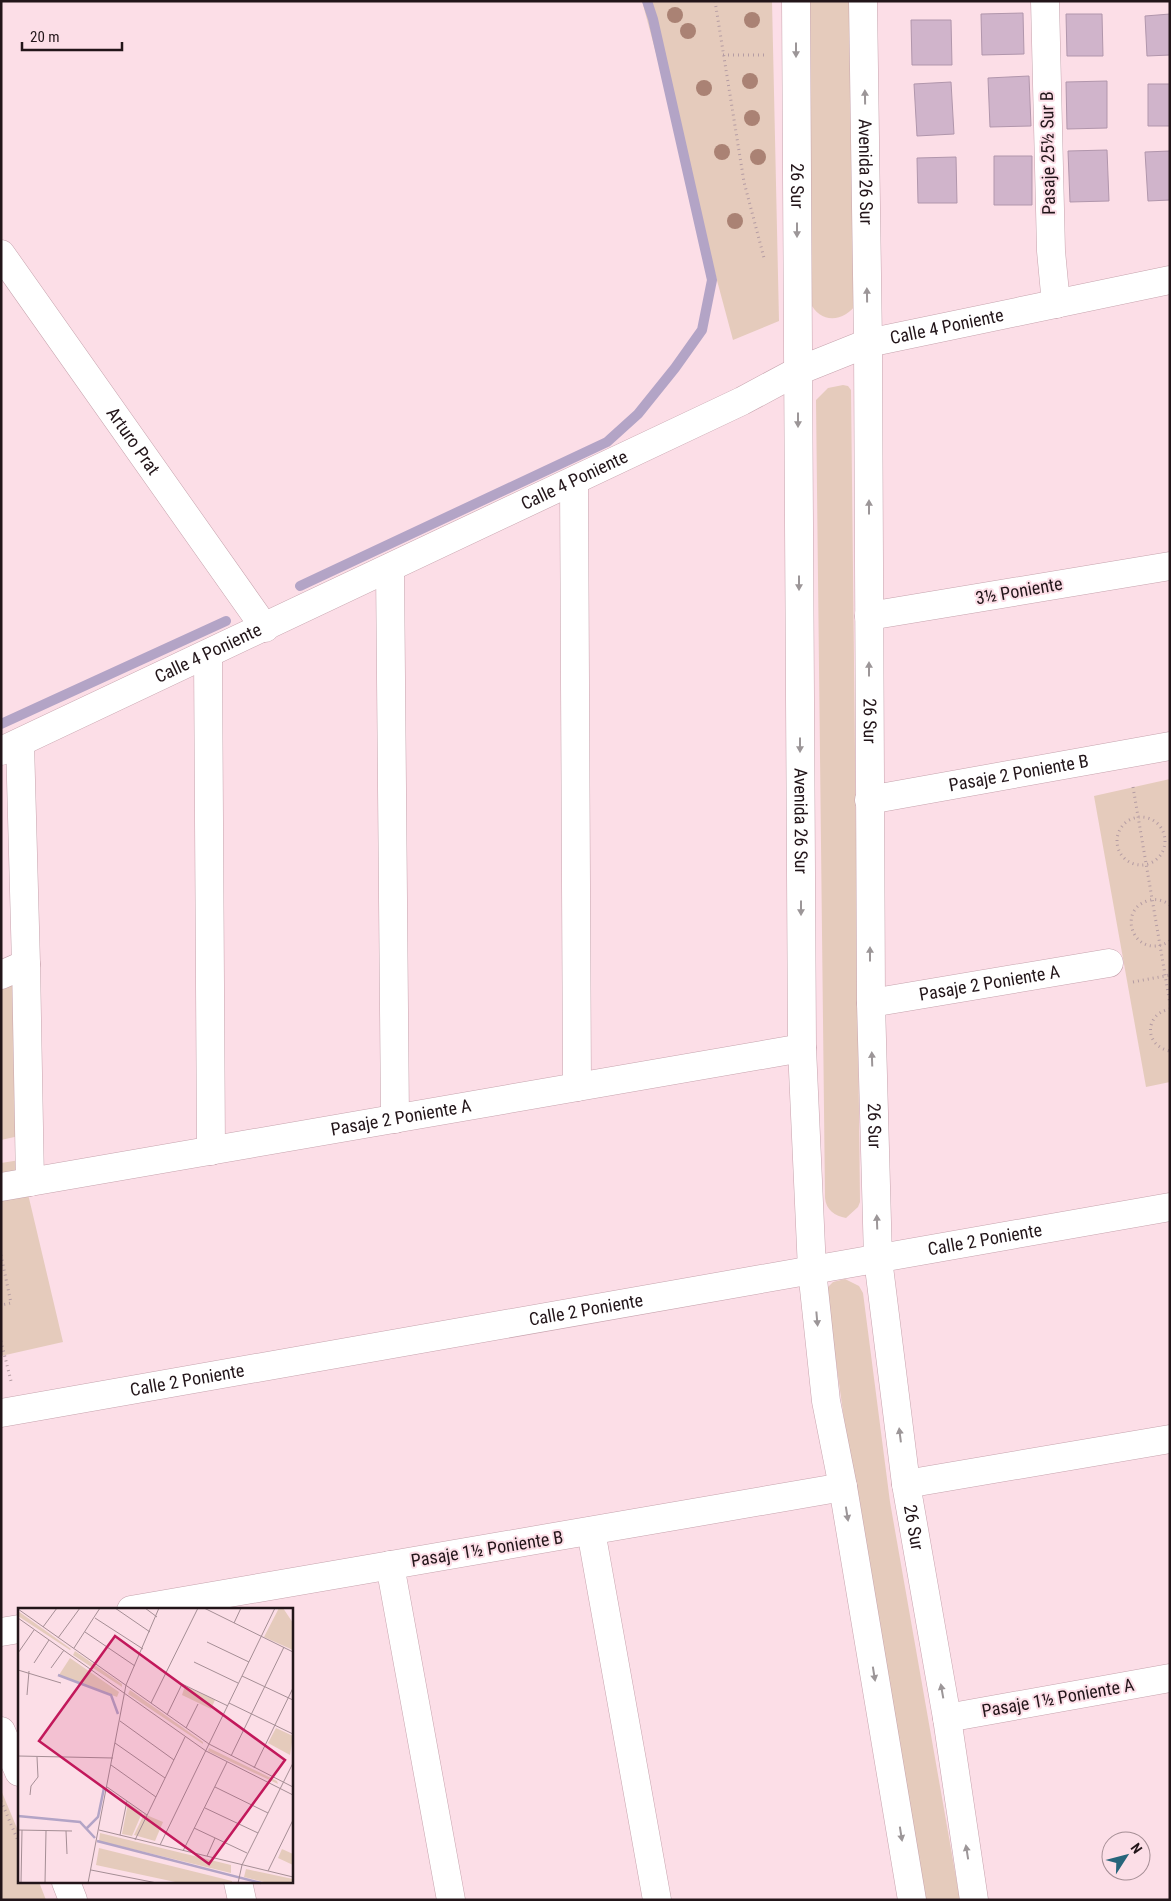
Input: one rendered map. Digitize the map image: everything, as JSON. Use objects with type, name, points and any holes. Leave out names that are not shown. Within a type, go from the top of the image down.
[{"type":"street","name":"26 Sur","points":[[796,1],[798,371]]},
{"type":"street","name":"Avenida 26 Sur","points":[[863,1],[868,344]]},
{"type":"street","name":"Pasaje 25½ Sur B","points":[[1045,1],[1051,251],[1056,304]]},
{"type":"street","name":"Arturo Prat","points":[[1,254],[264,628]]},
{"type":"street","name":"Calle 4 Poniente","points":[[11,747],[742,401],[798,371],[868,344],[1170,280]]},
{"type":"street","name":"26 Sur","points":[[868,344],[871,1003],[878,1259],[906,1484],[947,1718],[974,1900]]},
{"type":"street","name":"Avenida 26 Sur","points":[[798,371],[802,1048],[812,1270]]},
{"type":"street","points":[[574,481],[577,1087]]},
{"type":"street","name":"3½ Poniente","points":[[869,616],[1170,566]]},
{"type":"street","points":[[390,568],[396,1119]]},
{"type":"street","points":[[208,655],[211,1151]]},
{"type":"street","name":"Pasaje 2 Poniente B","points":[[869,800],[1170,746]]},
{"type":"street","points":[[11,747],[26,964],[30,1182]]},
{"type":"street","name":"Pasaje 2 Poniente A","points":[[871,1003],[1109,963]]},
{"type":"street","points":[[1,975],[26,964]]},
{"type":"street","name":"Pasaje 2 Poniente A","points":[[1,1187],[802,1048]]},
{"type":"street","name":"Calle 2 Poniente","points":[[10,1412],[1170,1207]]},
{"type":"street","points":[[812,1270],[826,1401],[843,1487],[912,1900]]},
{"type":"street","points":[[906,1484],[1170,1438]]},
{"type":"street","name":"Pasaje 1½ Poniente B","points":[[153,1608],[186,1605],[390,1565],[843,1487]]},
{"type":"street","points":[[591,1531],[657,1900]]},
{"type":"street","points":[[390,1565],[451,1900]]},
{"type":"street","points":[[1,1632],[18,1629]]},
{"type":"street","name":"Pasaje 1½ Poniente A","points":[[947,1718],[1170,1678]]},
{"type":"street","points":[[1,1731],[18,1770]]},
{"type":"street","points":[[67,1884],[73,1900]]},
{"type":"street","points":[[238,1884],[242,1900]]},
{"type":"path","points":[[715,1],[744,182],[766,262]]},
{"type":"path","points":[[723,55],[774,56]]},
{"type":"path","points":[[1133,787],[1160,946],[1168,976],[1170,1004]]},
{"type":"path","points":[[1144,816],[1154,820],[1165,835],[1162,854],[1156,861],[1146,865],[1129,862],[1122,856],[1117,846],[1117,836],[1121,827],[1129,820],[1144,816]]},
{"type":"path","points":[[1170,905],[1162,900],[1152,900],[1138,907],[1132,916],[1131,926],[1135,936],[1142,943],[1160,946],[1170,942]]},
{"type":"path","points":[[1127,983],[1168,976]]},
{"type":"path","points":[[1170,1008],[1157,1015],[1152,1022],[1151,1031],[1152,1039],[1158,1046],[1170,1051]]},
{"type":"path","points":[[1,1255],[11,1303],[1,1305]]},
{"type":"path","points":[[1,1340],[10,1412]]},
{"type":"path","points":[[1,1801],[18,1841]]},
{"type":"shaded area","points":[[642,1],[772,1],[779,321],[733,340]]},
{"type":"shaded area","points":[[809,1],[853,1],[857,303],[846,314],[833,318],[820,315],[810,302]]},
{"type":"shaded area","points":[[848,386],[851,390],[860,1202],[858,1207],[846,1218],[832,1212],[827,1206],[825,1198],[816,400],[828,388]]},
{"type":"shaded area","points":[[1170,779],[1170,1082],[1146,1087],[1094,796]]},
{"type":"shaded area","points":[[13,981],[19,1136],[1,1140],[1,986]]},
{"type":"shaded area","points":[[20,1160],[63,1342],[1,1356],[1,1163]]},
{"type":"shaded area","points":[[845,1279],[859,1286],[863,1293],[890,1502],[960,1900],[923,1900],[856,1506],[826,1289],[833,1282]]},
{"type":"shaded area","points":[[1,1790],[18,1831],[18,1884],[40,1884],[46,1900],[1,1900]]},
{"type":"building","points":[[1023,13],[1024,54],[982,55],[981,14]]},
{"type":"building","points":[[1066,14],[1102,14],[1103,56],[1067,56]]},
{"type":"building","points":[[1170,14],[1170,55],[1147,56],[1145,16]]},
{"type":"building","points":[[911,20],[951,20],[952,65],[912,65]]},
{"type":"building","points":[[1029,76],[1031,126],[990,127],[988,78]]},
{"type":"building","points":[[1107,81],[1107,128],[1067,129],[1066,82]]},
{"type":"building","points":[[951,82],[954,134],[917,136],[914,84]]},
{"type":"building","points":[[1148,84],[1170,84],[1170,126],[1148,126]]},
{"type":"building","points":[[1107,150],[1109,201],[1070,202],[1068,151]]},
{"type":"building","points":[[1170,151],[1170,200],[1148,201],[1145,152]]},
{"type":"building","points":[[994,156],[1032,156],[1032,205],[994,205]]},
{"type":"building","points":[[956,157],[957,203],[918,203],[917,158]]},
{"type":"waterway","points":[[300,586],[607,442],[638,414],[675,368],[702,330],[712,280],[653,19],[647,1]]},
{"type":"waterway","points":[[1,724],[226,621]]}]
